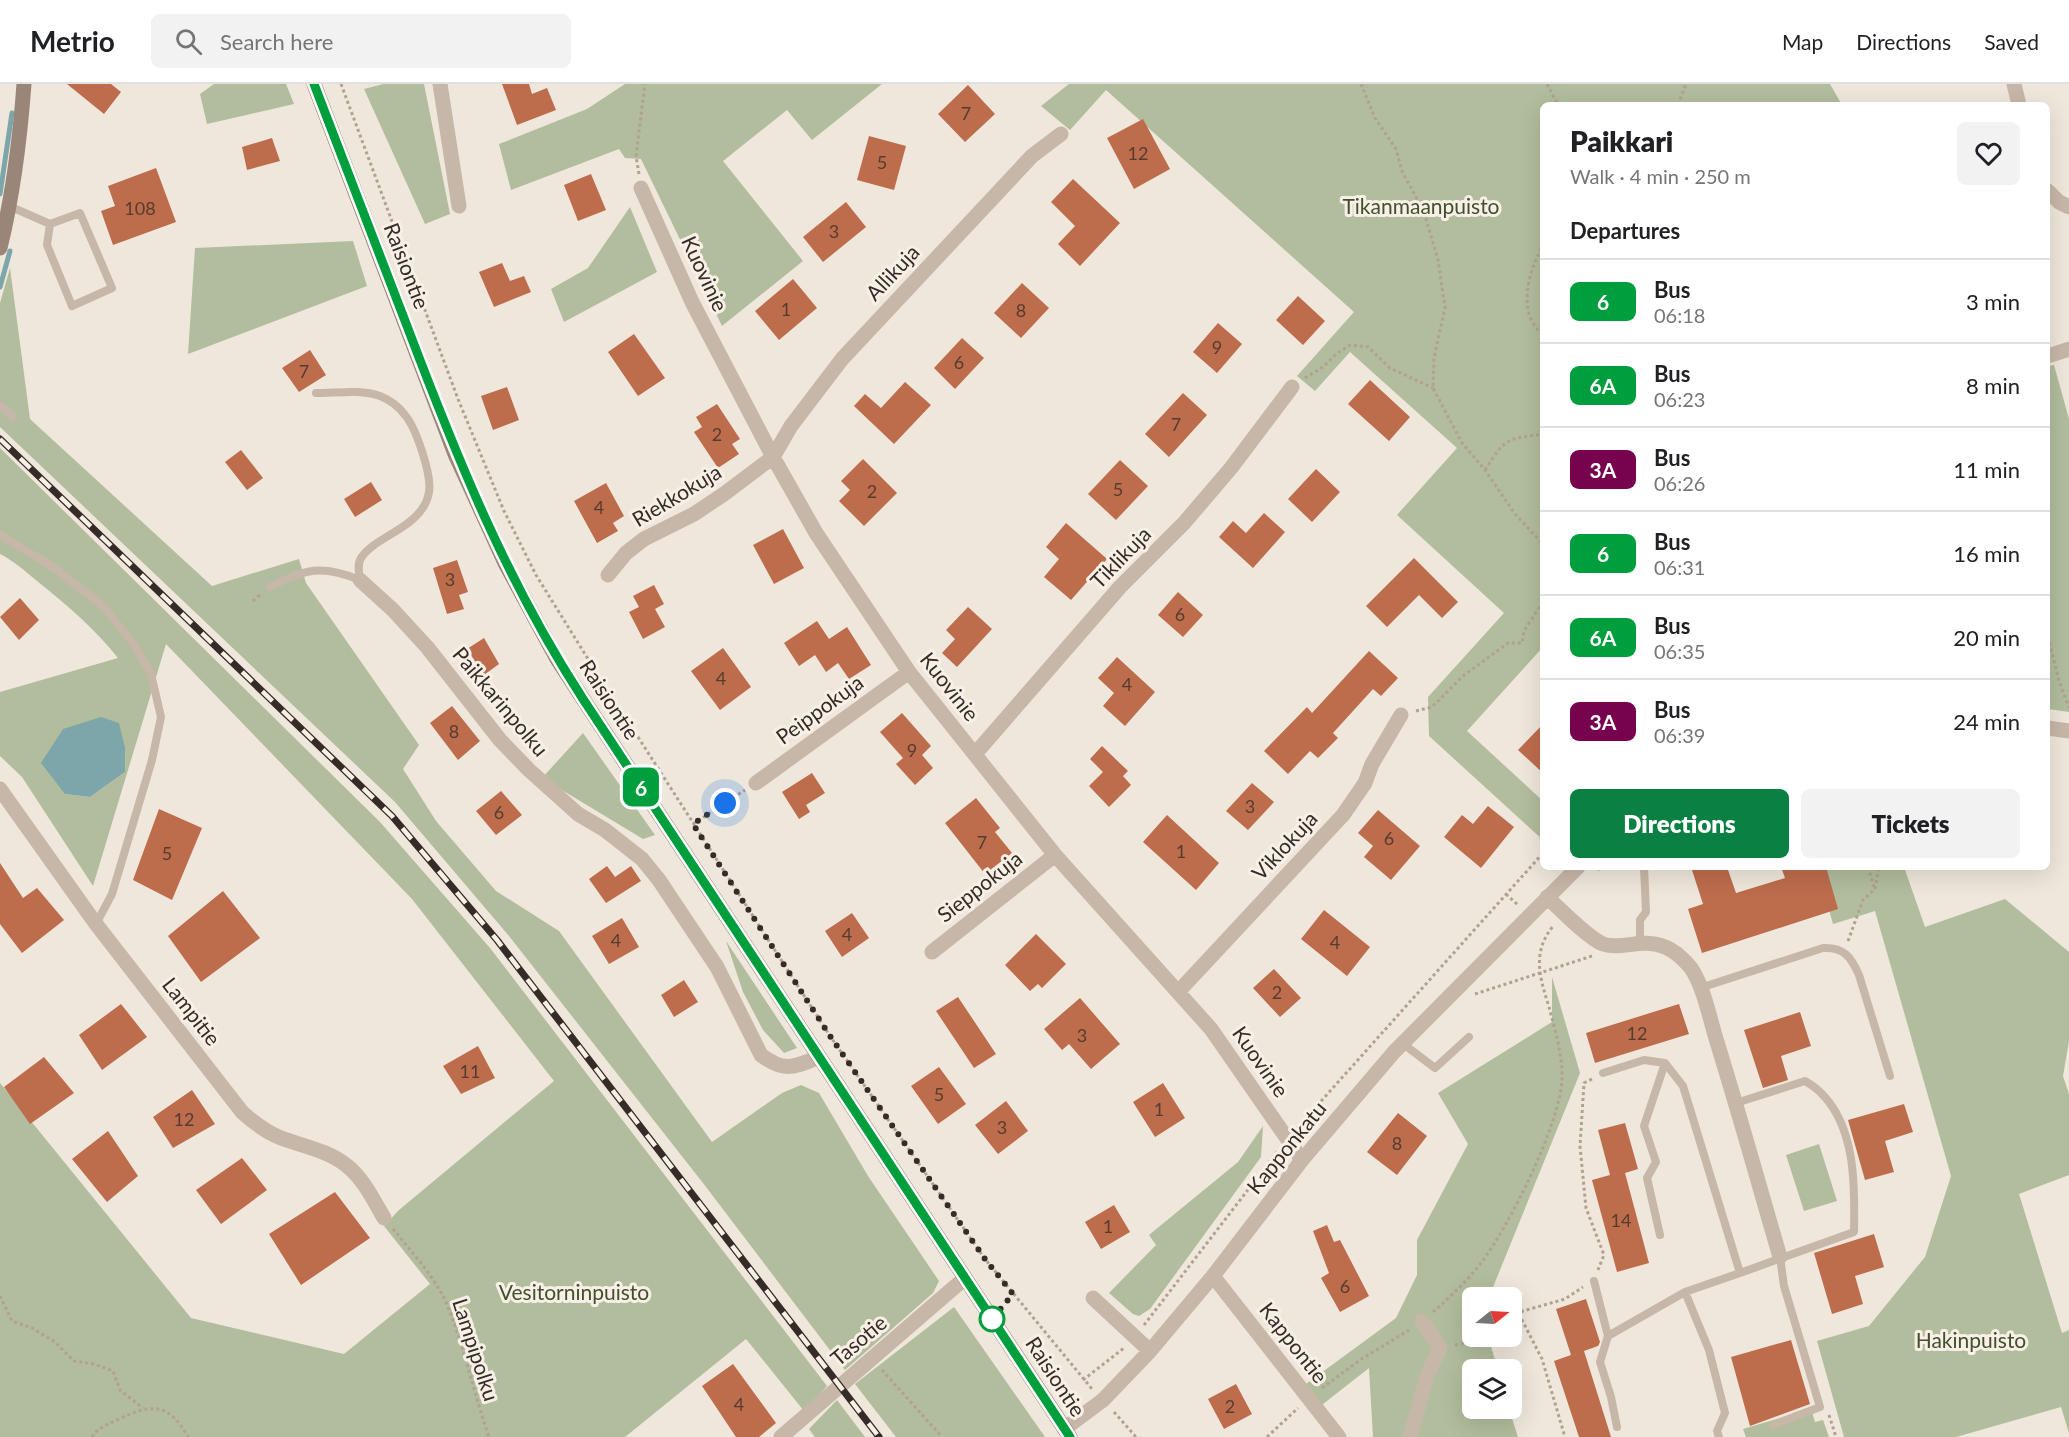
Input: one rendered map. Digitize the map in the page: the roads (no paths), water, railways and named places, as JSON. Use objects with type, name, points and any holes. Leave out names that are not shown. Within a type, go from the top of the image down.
[{"type":"main road","points":[[0,248],[18,150],[24,84]]},
{"type":"main road","name":"Raisiontie","points":[[314,84],[455,454],[506,566],[557,659],[1067,1433]]},
{"type":"street","points":[[440,84],[459,206]]},
{"type":"street","points":[[2014,84],[2018,102]]},
{"type":"street","name":"Allikuja","points":[[773,457],[791,426],[842,359],[1032,156],[1061,134]]},
{"type":"street","name":"Kuovinie","points":[[641,188],[692,302],[773,457],[816,532],[909,672],[1055,855],[1211,1029],[1302,1160]]},
{"type":"street","points":[[2050,193],[2069,207]]},
{"type":"street","points":[[2050,355],[2069,349]]},
{"type":"street","name":"Tiklikuja","points":[[975,754],[1120,587],[1191,515],[1231,468],[1292,387]]},
{"type":"street","name":"Riekkokuja","points":[[608,576],[626,553],[644,539],[694,514],[773,457]]},
{"type":"street","name":"Paikkarinpolku","points":[[360,580],[393,610],[427,647],[500,740],[529,770],[578,814],[605,830],[642,860],[659,880],[717,967],[761,1055],[772,1064],[785,1068],[799,1066],[819,1058]]},
{"type":"street","name":"Peippokuja","points":[[756,783],[909,672]]},
{"type":"street","name":"Viklokuja","points":[[1179,991],[1343,815],[1365,783],[1372,764],[1401,715]]},
{"type":"street","points":[[2050,728],[2069,731]]},
{"type":"street","name":"Lampitie","points":[[0,789],[96,924],[242,1112],[260,1128],[280,1138],[326,1153],[345,1164],[361,1180],[384,1218]]},
{"type":"street","name":"Sieppokuja","points":[[932,952],[1055,855]]},
{"type":"street","name":"Kapponkatu","points":[[1067,1433],[1150,1352],[1213,1276],[1302,1160],[1402,1043],[1575,870]]},
{"type":"street","points":[[1547,897],[1603,944],[1640,942],[1658,944],[1671,950],[1691,968],[1700,988],[1736,1103],[1780,1257]]},
{"type":"street","name":"Kappontie","points":[[1213,1276],[1339,1437]]},
{"type":"street","name":"Tasotie","points":[[781,1437],[965,1278]]},
{"type":"street","points":[[1093,1298],[1150,1352]]},
{"type":"street","points":[[1410,1437],[1428,1374],[1440,1348],[1422,1321]]},
{"type":"lane","points":[[9,206],[50,224],[80,213],[112,288],[72,306],[47,245],[50,224]]},
{"type":"lane","points":[[316,393],[357,392],[380,396],[394,403],[407,416],[418,440],[427,473],[429,492],[423,508],[412,521],[361,558],[358,568],[360,580]]},
{"type":"lane","points":[[0,405],[13,417]]},
{"type":"lane","points":[[0,535],[53,567],[103,606],[134,643],[151,674],[161,717],[152,760],[112,894],[96,924]]},
{"type":"lane","points":[[270,587],[296,574],[318,569],[340,572],[360,580]]},
{"type":"lane","points":[[1640,942],[1640,920],[1646,912],[1644,870]]},
{"type":"lane","points":[[1700,988],[1823,948],[1835,948],[1845,952],[1853,961],[1859,975],[1890,1076]]},
{"type":"lane","points":[[1402,1043],[1435,1068],[1469,1037]]},
{"type":"lane","points":[[1604,1074],[1644,1060],[1665,1064],[1683,1086],[1740,1273]]},
{"type":"lane","points":[[1660,1235],[1647,1178],[1656,1162],[1644,1126],[1665,1064]]},
{"type":"lane","points":[[1608,1336],[1685,1292],[1854,1232],[1854,1170],[1849,1147],[1842,1126],[1820,1092],[1805,1081],[1736,1103]]},
{"type":"lane","points":[[1773,1425],[1820,1407],[1784,1286],[1780,1257]]},
{"type":"lane","points":[[1594,1281],[1608,1336],[1600,1362],[1617,1427]]},
{"type":"lane","points":[[1685,1292],[1709,1350],[1725,1413],[1717,1431],[1719,1437]]},
{"type":"water","points":[[101,717],[119,723],[125,748],[125,772],[90,797],[65,794],[41,763],[63,729]]},
{"type":"waterway","points":[[0,194],[12,113]]},
{"type":"waterway","points":[[0,287],[10,251]]},
{"type":"railway","points":[[0,439],[392,816],[497,940],[879,1437]]},
{"type":"park label","name":"Tikanmaanpuisto","points":[[1421,207]]},
{"type":"park label","name":"Vesitorninpuisto","points":[[574,1293]]},
{"type":"park label","name":"Hakinpuisto","points":[[1971,1341]]}]
